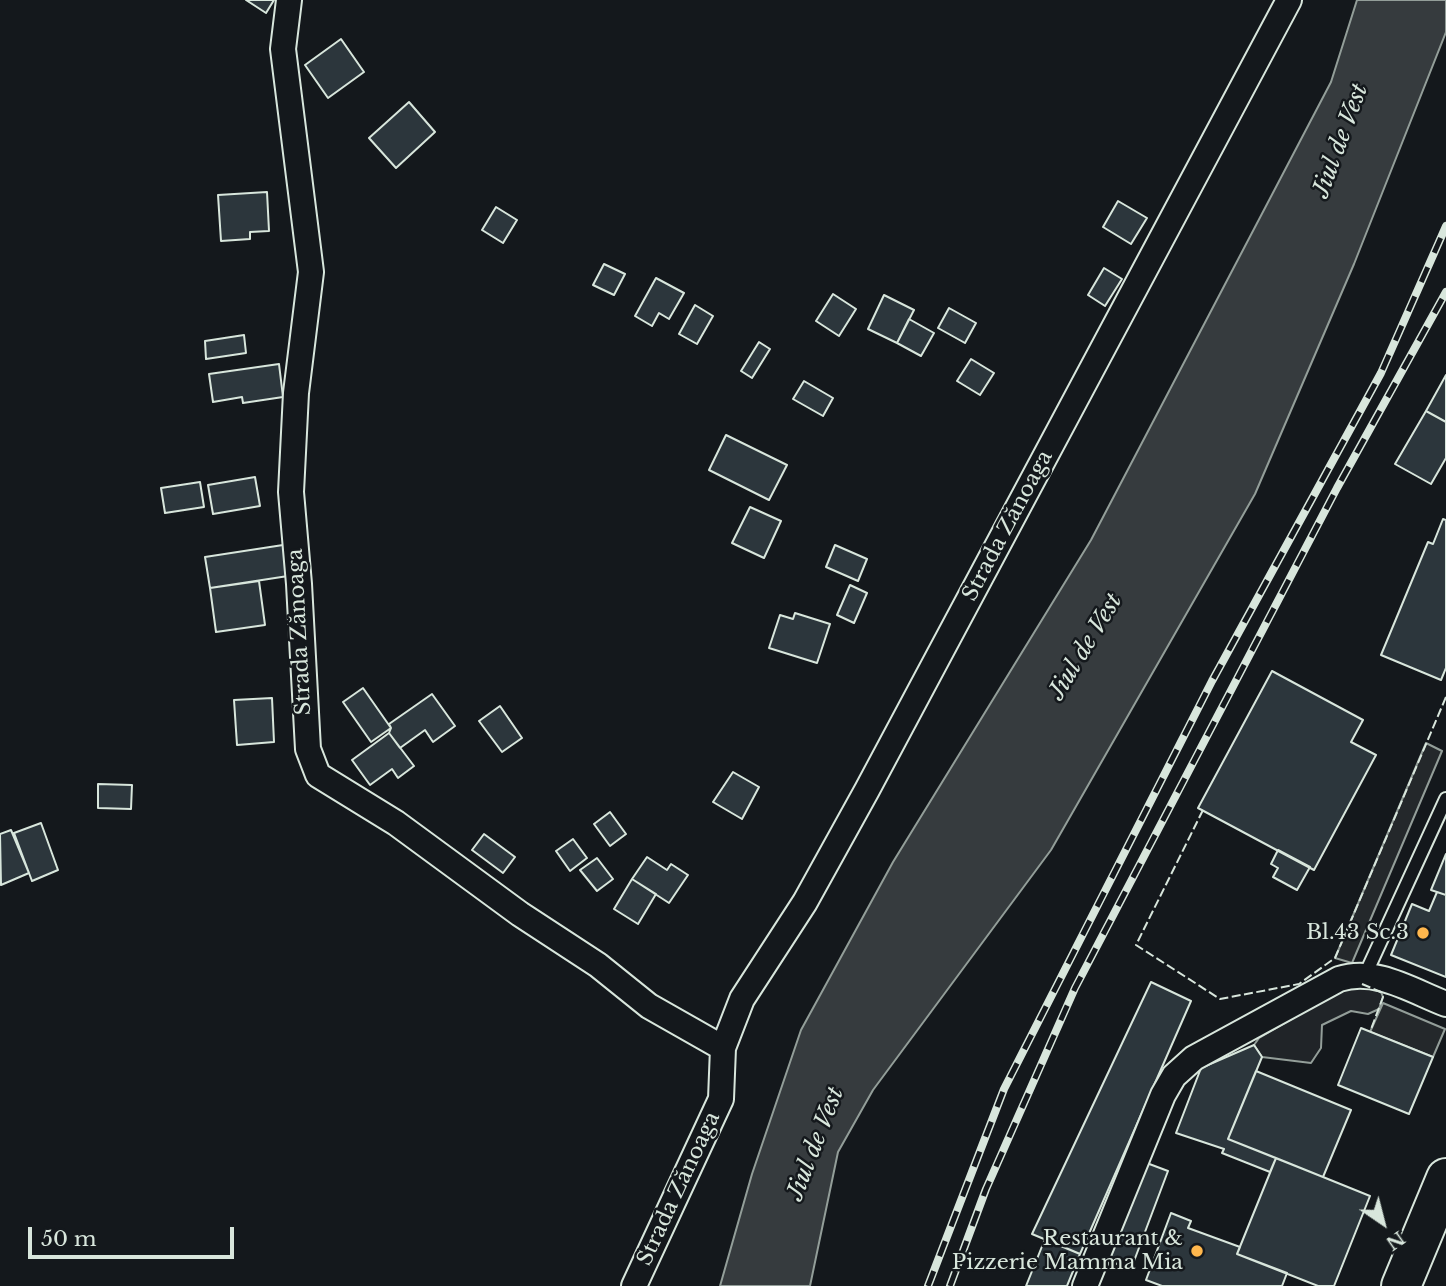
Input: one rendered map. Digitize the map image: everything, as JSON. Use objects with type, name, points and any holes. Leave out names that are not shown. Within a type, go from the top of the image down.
[{"type":"main road","points":[[1401,1286],[1446,1178]]},
{"type":"street","name":"Strada Zănoaga","points":[[289,0],[284,48],[311,272],[296,393],[291,492],[299,584],[307,749],[318,775],[396,823],[520,914],[598,965],[649,1006],[723,1048]]},
{"type":"street","name":"Strada Zănoaga","points":[[634,1286],[721,1099],[723,1048],[742,999],[805,902],[867,790],[1289,0]]},
{"type":"street","points":[[1085,1286],[1163,1095],[1174,1076],[1194,1058],[1339,979],[1366,973],[1446,1004]]},
{"type":"lane","points":[[1366,973],[1446,799]]},
{"type":"shaded area","points":[[1426,743],[1442,751],[1352,963],[1335,958]]},
{"type":"shaded area","points":[[1354,983],[1381,992],[1383,997],[1379,1009],[1368,1014],[1351,1011],[1322,1025],[1321,1048],[1311,1063],[1262,1057],[1254,1045],[1259,1038]]},
{"type":"shaded area","points":[[1383,1003],[1445,1029],[1433,1057],[1370,1032]]},
{"type":"water","name":"Jiul de Vest","points":[[1357,0],[1446,0],[1446,32],[1354,264],[1255,494],[1051,850],[873,1090],[838,1152],[810,1286],[720,1286],[752,1174],[801,1030],[893,862],[1091,540],[1331,82]]},
{"type":"building","points":[[246,0],[274,0],[266,13]]},
{"type":"building","points":[[341,39],[364,72],[328,98],[305,65]]},
{"type":"building","points":[[409,102],[435,132],[396,168],[369,138]]},
{"type":"building","points":[[267,192],[269,231],[250,232],[250,239],[221,241],[218,195]]},
{"type":"building","points":[[1118,201],[1147,218],[1131,244],[1103,227]]},
{"type":"building","points":[[496,207],[517,220],[503,243],[482,230]]},
{"type":"building","points":[[604,264],[625,274],[614,295],[593,285]]},
{"type":"building","points":[[1104,268],[1122,279],[1105,306],[1088,295]]},
{"type":"building","points":[[656,278],[684,293],[669,319],[659,313],[652,326],[635,316]]},
{"type":"building","points":[[833,294],[856,309],[839,336],[816,321]]},
{"type":"building","points":[[884,295],[914,310],[897,343],[868,329]]},
{"type":"building","points":[[695,305],[713,316],[697,344],[679,334]]},
{"type":"building","points":[[949,308],[976,323],[965,343],[938,328]]},
{"type":"building","points":[[909,319],[934,333],[921,356],[897,343]]},
{"type":"building","points":[[244,335],[246,353],[206,359],[205,341]]},
{"type":"building","points":[[759,342],[770,349],[752,378],[741,371]]},
{"type":"building","points":[[971,359],[994,373],[980,395],[957,381]]},
{"type":"building","points":[[279,364],[283,397],[243,403],[242,397],[213,402],[209,374]]},
{"type":"building","points":[[1446,375],[1446,422],[1426,411]]},
{"type":"building","points":[[804,381],[833,398],[823,416],[793,399]]},
{"type":"building","points":[[1426,411],[1446,422],[1446,458],[1431,484],[1395,464]]},
{"type":"building","points":[[726,435],[787,465],[769,500],[709,470]]},
{"type":"building","points":[[255,477],[260,506],[213,514],[208,485]]},
{"type":"building","points":[[200,482],[204,507],[165,513],[161,488]]},
{"type":"building","points":[[750,507],[781,521],[764,558],[732,543]]},
{"type":"building","points":[[1443,519],[1446,520],[1446,668],[1441,680],[1381,655],[1428,542],[1433,544]]},
{"type":"building","points":[[283,545],[288,576],[210,588],[205,557]]},
{"type":"building","points":[[835,545],[867,559],[858,581],[826,567]]},
{"type":"building","points":[[259,581],[265,625],[216,632],[210,588]]},
{"type":"building","points":[[850,585],[867,593],[854,623],[837,615]]},
{"type":"building","points":[[795,613],[830,624],[817,663],[769,648],[780,615],[793,619]]},
{"type":"building","points":[[1272,671],[1363,720],[1351,742],[1376,755],[1314,870],[1198,808]]},
{"type":"building","points":[[363,688],[391,728],[371,742],[343,702]]},
{"type":"building","points":[[432,694],[455,726],[433,742],[425,730],[400,748],[389,733],[389,724]]},
{"type":"building","points":[[272,698],[274,742],[237,745],[234,700]]},
{"type":"building","points":[[500,706],[522,738],[502,752],[479,721]]},
{"type":"building","points":[[389,733],[414,766],[398,778],[392,769],[370,785],[352,760]]},
{"type":"building","points":[[733,772],[759,787],[742,819],[713,802]]},
{"type":"building","points":[[98,784],[132,785],[131,809],[98,808]]},
{"type":"building","points":[[610,812],[626,834],[610,846],[594,824]]},
{"type":"building","points":[[41,823],[58,870],[32,881],[14,833]]},
{"type":"building","points":[[11,830],[29,873],[1,885],[0,834]]},
{"type":"building","points":[[484,834],[515,857],[503,873],[472,850]]},
{"type":"building","points":[[573,839],[587,858],[570,871],[556,851]]},
{"type":"building","points":[[1278,850],[1310,867],[1297,890],[1273,877],[1278,868],[1271,864]]},
{"type":"building","points":[[1446,854],[1446,895],[1431,890]]},
{"type":"building","points":[[647,857],[667,870],[671,864],[688,875],[669,903],[632,879]]},
{"type":"building","points":[[597,858],[613,879],[597,891],[580,870]]},
{"type":"building","points":[[632,879],[656,894],[638,924],[614,909]]},
{"type":"building","name":"Bl.43 Sc.3","points":[[1437,892],[1446,895],[1446,977],[1391,955],[1412,904],[1429,911]]},
{"type":"building","points":[[1151,982],[1191,1001],[1080,1254],[1032,1234]]},
{"type":"building","points":[[1361,1028],[1433,1057],[1409,1114],[1338,1085]]},
{"type":"building","points":[[1254,1045],[1262,1057],[1228,1139],[1276,1158],[1270,1172],[1222,1153],[1224,1149],[1176,1133],[1201,1068]]},
{"type":"building","points":[[1256,1071],[1351,1110],[1323,1177],[1228,1139]]},
{"type":"building","points":[[1276,1158],[1370,1196],[1334,1286],[1318,1286],[1237,1254]]},
{"type":"building","points":[[1144,1162],[1168,1171],[1131,1269],[1106,1260]]},
{"type":"building","name":"Restaurant & Pizzerie Mamma Mia","points":[[1171,1213],[1191,1221],[1188,1228],[1240,1247],[1237,1254],[1287,1273],[1282,1286],[1162,1286],[1146,1280]]},
{"type":"building","points":[[1045,1239],[1080,1254],[1067,1286],[1026,1286]]},
{"type":"railway","points":[[928,1286],[1004,1089],[1212,681],[1381,373],[1446,226]]},
{"type":"railway","points":[[950,1286],[986,1189],[1075,988],[1337,488],[1446,292]]},
{"type":"fence","points":[[1203,810],[1136,945],[1220,999],[1299,984],[1335,958],[1446,697]]},
{"type":"fence","points":[[1362,984],[1381,992],[1383,997],[1370,1032]]},
{"type":"place","name":"Bl.43 Sc.3","points":[[1423,933]]},
{"type":"place","name":"Restaurant & Pizzerie Mamma Mia","points":[[1197,1251]]}]
